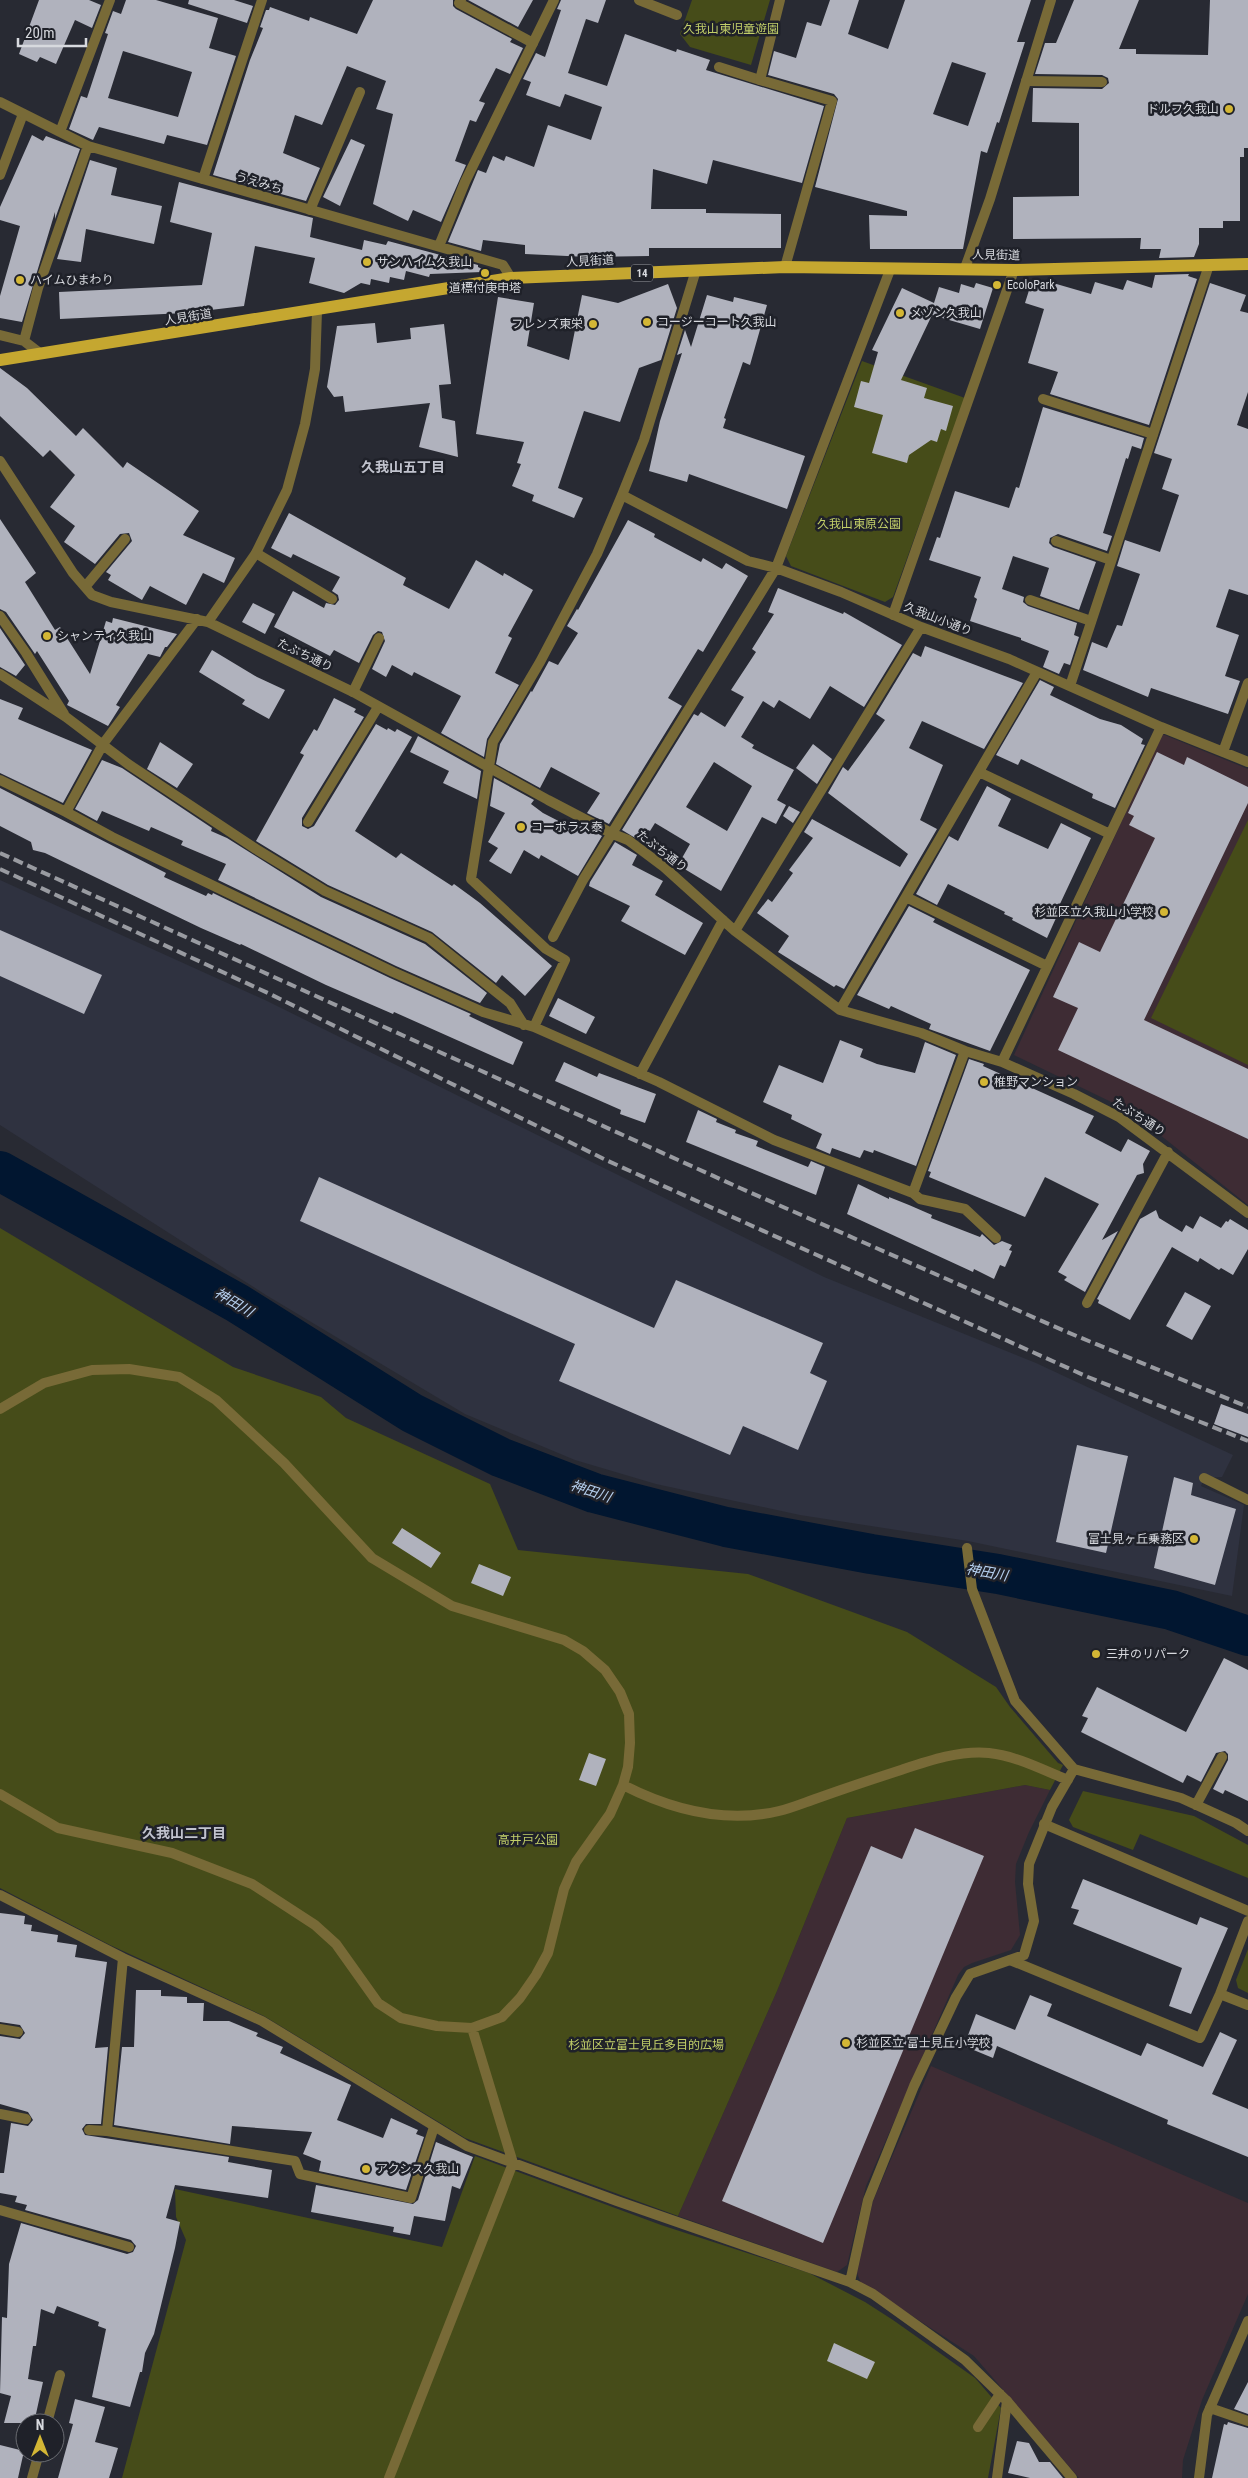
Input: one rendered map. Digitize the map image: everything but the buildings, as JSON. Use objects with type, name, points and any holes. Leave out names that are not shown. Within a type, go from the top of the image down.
[{"type":"main road","name":"人見街道","points":[[0,360],[317,311],[511,278],[785,267],[890,270],[965,268],[1014,270],[1248,264]]},
{"type":"street","points":[[60,132],[110,0]]},
{"type":"street","points":[[203,179],[262,0]]},
{"type":"street","points":[[461,0],[459,3],[533,43]]},
{"type":"street","points":[[438,246],[465,182],[554,0]]},
{"type":"street","points":[[639,0],[677,15]]},
{"type":"street","points":[[760,80],[780,0]]},
{"type":"street","points":[[965,268],[1051,0]]},
{"type":"street","points":[[719,67],[832,100],[785,267]]},
{"type":"street","points":[[1026,81],[1102,82]]},
{"type":"street","points":[[310,210],[360,92]]},
{"type":"street","name":"うえみち","points":[[0,102],[88,146],[503,265],[511,278]]},
{"type":"street","points":[[0,175],[23,114]]},
{"type":"street","points":[[24,341],[38,288],[88,146]]},
{"type":"street","points":[[1070,686],[1209,265]]},
{"type":"street","points":[[529,1026],[566,960],[546,949],[471,879],[493,742],[540,662],[588,571],[622,495],[644,440],[696,270]]},
{"type":"street","points":[[553,937],[583,880],[776,568],[890,270]]},
{"type":"street","points":[[893,615],[1014,270]]},
{"type":"street","points":[[208,622],[256,553],[287,490],[305,424],[315,369],[317,311]]},
{"type":"street","points":[[0,334],[24,341],[41,354]]},
{"type":"street","points":[[1043,399],[1153,434]]},
{"type":"street","name":"たぶち通り","points":[[0,461],[72,573],[92,595],[111,602],[208,622],[353,692],[613,834],[628,840],[664,867],[735,930],[840,1010],[921,1033],[965,1051],[1002,1062],[1119,1117],[1248,1213]]},
{"type":"street","name":"久我山小通り","points":[[622,495],[748,561],[776,568],[921,627],[1009,659],[1161,727],[1248,762]]},
{"type":"street","points":[[85,587],[125,539]]},
{"type":"street","points":[[1056,541],[1111,560]]},
{"type":"street","points":[[256,553],[332,598]]},
{"type":"street","points":[[1030,600],[1091,621]]},
{"type":"street","points":[[0,616],[26,653],[66,717]]},
{"type":"street","points":[[66,812],[103,744],[197,619]]},
{"type":"street","points":[[735,930],[921,627]]},
{"type":"street","points":[[353,692],[380,638]]},
{"type":"street","points":[[840,1010],[1038,672]]},
{"type":"street","points":[[0,674],[66,717],[128,764],[248,844],[325,891],[429,938],[510,1003],[529,1026]]},
{"type":"street","points":[[1224,752],[1248,683]]},
{"type":"street","points":[[308,822],[378,707]]},
{"type":"street","points":[[1002,1062],[1161,727]]},
{"type":"street","points":[[979,772],[1110,834]]},
{"type":"street","points":[[0,780],[155,858],[393,972],[483,1012],[529,1026],[640,1074],[774,1140],[913,1193],[920,1199],[965,1209],[996,1238]]},
{"type":"street","points":[[906,897],[1048,966]]},
{"type":"street","points":[[640,1074],[723,920]]},
{"type":"street","points":[[913,1193],[965,1051]]},
{"type":"street","points":[[1087,1303],[1168,1152]]},
{"type":"street","points":[[0,1409],[44,1383],[92,1370],[129,1369],[179,1377],[216,1400],[284,1463],[372,1558],[452,1606],[564,1640],[583,1651],[604,1670],[620,1692],[629,1714],[628,1767],[623,1785],[610,1814],[576,1862],[564,1889],[548,1953],[536,1975],[502,2017],[472,2028],[437,2026],[401,2018],[378,2003],[345,1956],[322,1931],[279,1900],[252,1884],[172,1853],[58,1828],[0,1794]]},
{"type":"street","points":[[1204,1478],[1248,1500]]},
{"type":"street","points":[[968,1548],[972,1589],[1015,1701],[1074,1769],[1181,1798],[1248,1831]]},
{"type":"street","points":[[623,1785],[649,1798],[685,1811],[726,1816],[752,1816],[780,1811],[948,1756],[990,1753],[1015,1759],[1068,1780]]},
{"type":"street","points":[[1196,1805],[1222,1757]]},
{"type":"street","points":[[850,2282],[868,2200],[914,2086],[956,1997],[970,1974],[1024,1955],[1034,1921],[1028,1884],[1029,1864],[1044,1824],[1074,1769]]},
{"type":"street","points":[[1044,1824],[1248,1911]]},
{"type":"street","points":[[0,1895],[124,1958],[262,2021],[467,2146],[850,2282],[873,2294],[965,2360],[1003,2398],[1072,2478]]},
{"type":"street","points":[[1010,1960],[1200,2038],[1220,1994],[1248,1921]]},
{"type":"street","points":[[107,2131],[124,1958]]},
{"type":"street","points":[[1220,1994],[1248,2005]]},
{"type":"street","points":[[389,2478],[513,2163],[472,2028]]},
{"type":"street","points":[[0,2029],[18,2032]]},
{"type":"street","points":[[0,2114],[26,2119]]},
{"type":"street","points":[[89,2130],[107,2131],[295,2161],[300,2174],[411,2198],[434,2127]]},
{"type":"street","points":[[0,2210],[129,2246]]},
{"type":"street","points":[[1199,2478],[1207,2415],[1248,2321]]},
{"type":"street","points":[[50,2413],[60,2375]]},
{"type":"street","points":[[978,2427],[1003,2398]]},
{"type":"street","points":[[997,2478],[1003,2398]]},
{"type":"street","points":[[1210,2408],[1248,2421]]},
{"type":"street","points":[[32,2478],[36,2463]]},
{"type":"shaded area","name":"杉並区立久我山小学校","points":[[1162,734],[1248,769],[1248,1205],[1130,1111],[1014,1055]]},
{"type":"shaded area","points":[[0,880],[265,1000],[824,1277],[1036,1363],[1233,1455],[1222,1477],[1204,1478],[1201,1486],[1244,1505],[1232,1596],[968,1541],[800,1515],[656,1484],[575,1460],[465,1414],[266,1295],[0,1125]]},
{"type":"shaded area","points":[[1025,1785],[1050,1790],[1029,1832],[1016,1864],[1015,1882],[1020,1935],[1011,1950],[972,1963],[964,1967],[958,1975],[866,2186],[847,2265],[837,2272],[678,2216],[777,1991],[847,1818]]},
{"type":"shaded area","points":[[931,2066],[1248,2203],[1248,2294],[1202,2400],[1183,2460],[1182,2478],[1079,2478],[974,2356],[861,2283],[857,2273],[873,2201]]},
{"type":"green space","name":"久我山東児童遊園","points":[[692,0],[770,0],[751,65],[690,47],[680,34]]},
{"type":"green space","name":"久我山東原公園","points":[[862,361],[965,398],[893,597],[885,602],[791,566],[786,556]]},
{"type":"green space","points":[[1248,820],[1248,1065],[1151,1018]]},
{"type":"green space","name":"高井戸公園","points":[[0,1228],[233,1367],[321,1397],[346,1418],[490,1484],[518,1550],[748,1574],[907,1632],[996,1687],[1010,1707],[1058,1763],[1063,1765],[1050,1790],[1025,1785],[847,1818],[777,1991],[678,2216],[465,2138],[264,2016],[110,1945],[0,1888]]},
{"type":"green space","points":[[1083,1791],[1194,1816],[1248,1845],[1248,1878],[1140,1834],[1133,1850],[1073,1827],[1069,1820]]},
{"type":"green space","points":[[1248,1949],[1248,1993],[1238,1988],[1236,1980]]},
{"type":"green space","points":[[475,2156],[661,2225],[809,2273],[865,2302],[975,2378],[1001,2408],[988,2478],[122,2478],[186,2240],[176,2217],[175,2189],[442,2247]]},
{"type":"waterway","name":"神田川","points":[[0,1171],[237,1303],[412,1413],[500,1457],[594,1493],[726,1527],[871,1554],[998,1574],[1171,1610],[1248,1636]]},
{"type":"railway","points":[[0,853],[740,1188],[1067,1332],[1248,1407]]},
{"type":"railway","points":[[0,869],[270,994],[608,1161],[1088,1377],[1248,1441]]},
{"type":"place","name":"ドルフ久我山","points":[[1229,109]]},
{"type":"place","name":"サンハイム久我山","points":[[367,262]]},
{"type":"place","name":"道標付庚申塔","points":[[485,273]]},
{"type":"place","name":"ハイムひまわり","points":[[20,280]]},
{"type":"place","name":"EcoloPark","points":[[997,285]]},
{"type":"place","name":"メゾン久我山","points":[[900,313]]},
{"type":"place","name":"コージーコート久我山","points":[[647,322]]},
{"type":"place","name":"フレンズ東栄","points":[[593,324]]},
{"type":"place","name":"シャンティ久我山","points":[[47,636]]},
{"type":"place","name":"コーポラス泰","points":[[521,827]]},
{"type":"place","name":"杉並区立久我山小学校","points":[[1164,912]]},
{"type":"place","name":"椎野マンション","points":[[984,1082]]},
{"type":"place","name":"富士見ヶ丘乗務区","points":[[1194,1539]]},
{"type":"place","name":"三井のリパーク","points":[[1096,1654]]},
{"type":"place","name":"杉並区立 富士見丘小学校","points":[[846,2043]]},
{"type":"place","name":"アクシス久我山","points":[[366,2169]]},
{"type":"district","name":"久我山五丁目","points":[[403,467]]},
{"type":"district","name":"久我山二丁目","points":[[184,1833]]},
{"type":"park label","name":"杉並区立富士見丘多目的広場","points":[[646,2045]]}]
